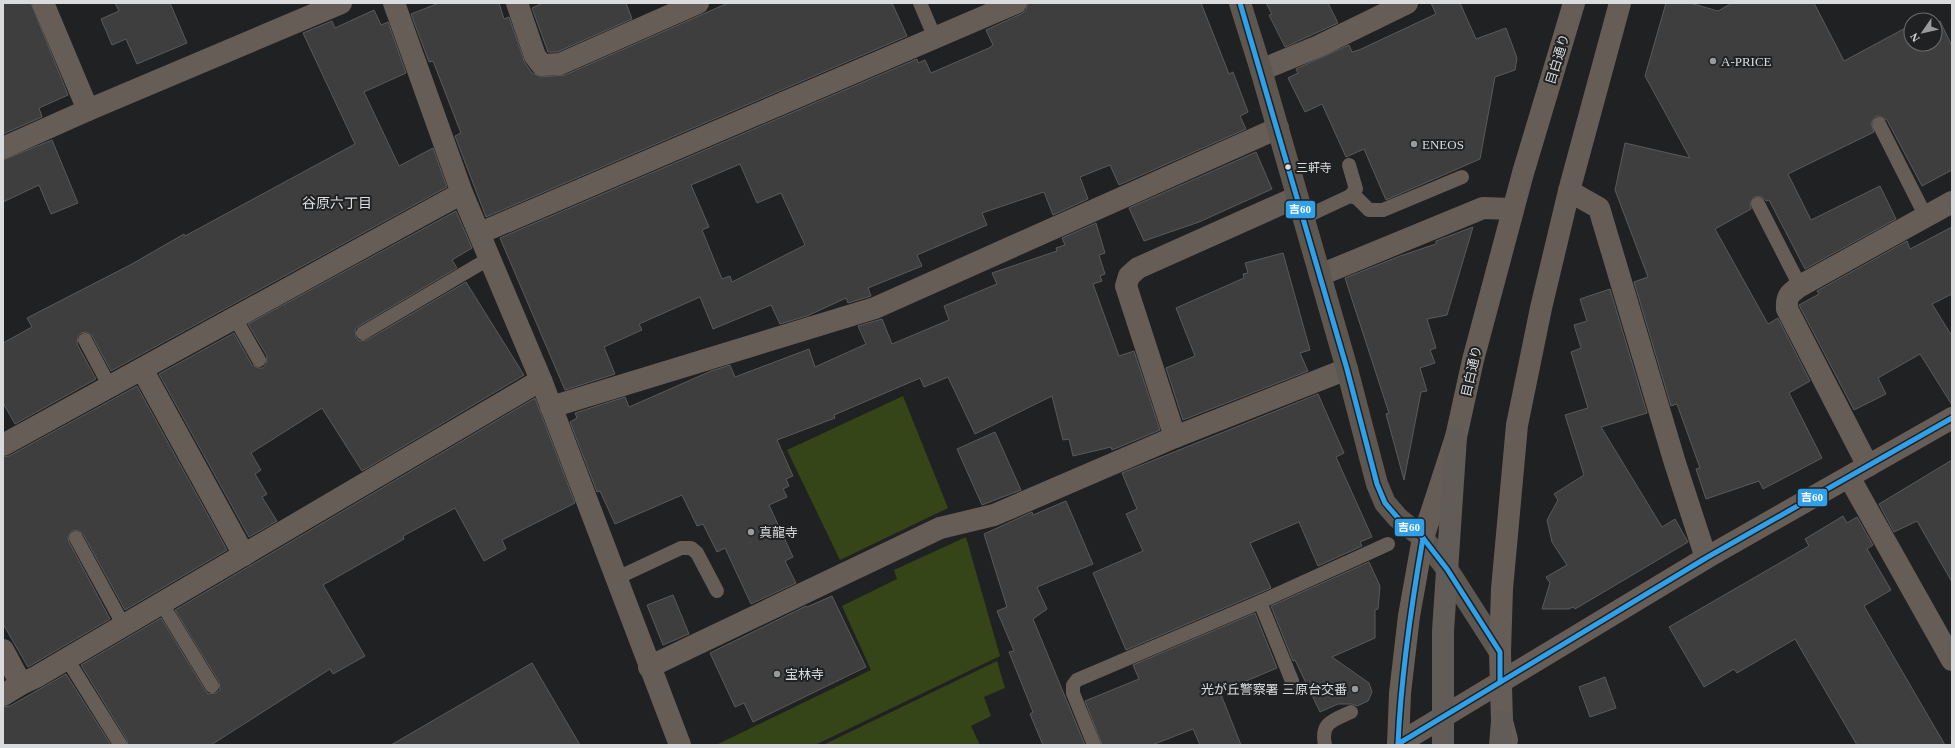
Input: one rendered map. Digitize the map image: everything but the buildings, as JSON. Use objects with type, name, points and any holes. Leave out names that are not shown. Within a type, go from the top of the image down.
[{"type":"highway","points":[[1443,745],[1443,631],[1456,437]]},
{"type":"highway","points":[[1500,745],[1502,721]]},
{"type":"main road","name":"目白通り","points":[[1398,745],[1400,693],[1409,616],[1423,538],[1456,437],[1473,360],[1513,209],[1574,3]]},
{"type":"main road","points":[[1508,745],[1502,721],[1500,652],[1502,589],[1517,425],[1541,308],[1569,192],[1620,3]]},
{"type":"street","points":[[43,3],[88,110]]},
{"type":"street","points":[[3,148],[88,110],[341,3]]},
{"type":"street","points":[[394,3],[462,193],[541,380],[680,745]]},
{"type":"street","points":[[516,3],[535,56],[542,65],[550,66],[560,64],[698,3]]},
{"type":"street","points":[[480,233],[1016,3]]},
{"type":"street","points":[[1240,3],[1278,128],[1347,369],[1377,484],[1385,503],[1398,518],[1423,538],[1447,569],[1500,652]]},
{"type":"street","points":[[1261,70],[1319,46],[1407,3]]},
{"type":"street","points":[[551,407],[875,308],[1278,128]]},
{"type":"street","points":[[1569,192],[1599,208],[1673,456],[1706,558]]},
{"type":"street","points":[[3,445],[462,193]]},
{"type":"street","points":[[1175,437],[1126,286],[1129,276],[1138,268],[1297,197]]},
{"type":"street","points":[[1868,466],[1787,309],[1786,299],[1800,286],[1952,202]]},
{"type":"street","points":[[1320,275],[1483,208],[1513,209]]},
{"type":"street","points":[[142,369],[244,555]]},
{"type":"street","points":[[650,667],[940,528],[994,515],[1175,437],[1347,369]]},
{"type":"street","points":[[3,650],[12,690],[162,604],[541,380]]},
{"type":"street","points":[[1398,745],[1706,558],[1952,418]]},
{"type":"street","points":[[1849,477],[1952,660]]},
{"type":"lane","points":[[920,3],[935,38]]},
{"type":"lane","points":[[1879,124],[1926,217]]},
{"type":"lane","points":[[1303,218],[1350,196],[1356,189],[1349,165]]},
{"type":"lane","points":[[1350,196],[1357,198],[1369,210],[1383,210],[1462,177]]},
{"type":"lane","points":[[1758,204],[1800,286]]},
{"type":"lane","points":[[363,333],[490,258]]},
{"type":"lane","points":[[235,318],[259,360]]},
{"type":"lane","points":[[85,340],[110,386]]},
{"type":"lane","points":[[76,538],[124,626]]},
{"type":"lane","points":[[1094,745],[1073,693],[1073,686],[1077,680],[1260,602],[1388,544]]},
{"type":"lane","points":[[617,578],[681,548],[691,548],[698,553],[717,590]]},
{"type":"lane","points":[[1260,602],[1292,681]]},
{"type":"lane","points":[[162,604],[212,686]]},
{"type":"lane","points":[[67,659],[120,744]]},
{"type":"lane","points":[[1325,745],[1323,734],[1326,726],[1331,721],[1351,712]]},
{"type":"green space","points":[[903,396],[948,508],[840,560],[787,450]]},
{"type":"green space","points":[[966,537],[1000,656],[815,745],[716,745],[871,670],[842,606],[897,579],[894,570]]},
{"type":"green space","points":[[997,661],[1005,688],[984,697],[991,716],[971,726],[980,745],[823,745]]},
{"type":"transit line","name":"吉60","points":[[1240,3],[1347,369],[1377,484],[1385,503],[1398,518],[1423,538],[1447,569],[1500,652],[1500,682]]},
{"type":"transit line","name":"吉60","points":[[1398,744],[1706,558],[1952,418]]},
{"type":"transit line","name":"吉60","points":[[1398,744],[1401,692],[1407,641],[1423,538]]},
{"type":"place","name":"A-PRICE","points":[[1713,61]]},
{"type":"place","name":"ENEOS","points":[[1414,144]]},
{"type":"place","name":"三軒寺","points":[[1288,167]]},
{"type":"place","name":"真龍寺","points":[[751,532]]},
{"type":"place","name":"宝林寺","points":[[777,674]]},
{"type":"place","name":"光が丘警察署 三原台交番","points":[[1355,689]]},
{"type":"district","name":"谷原六丁目","points":[[337,203]]}]
